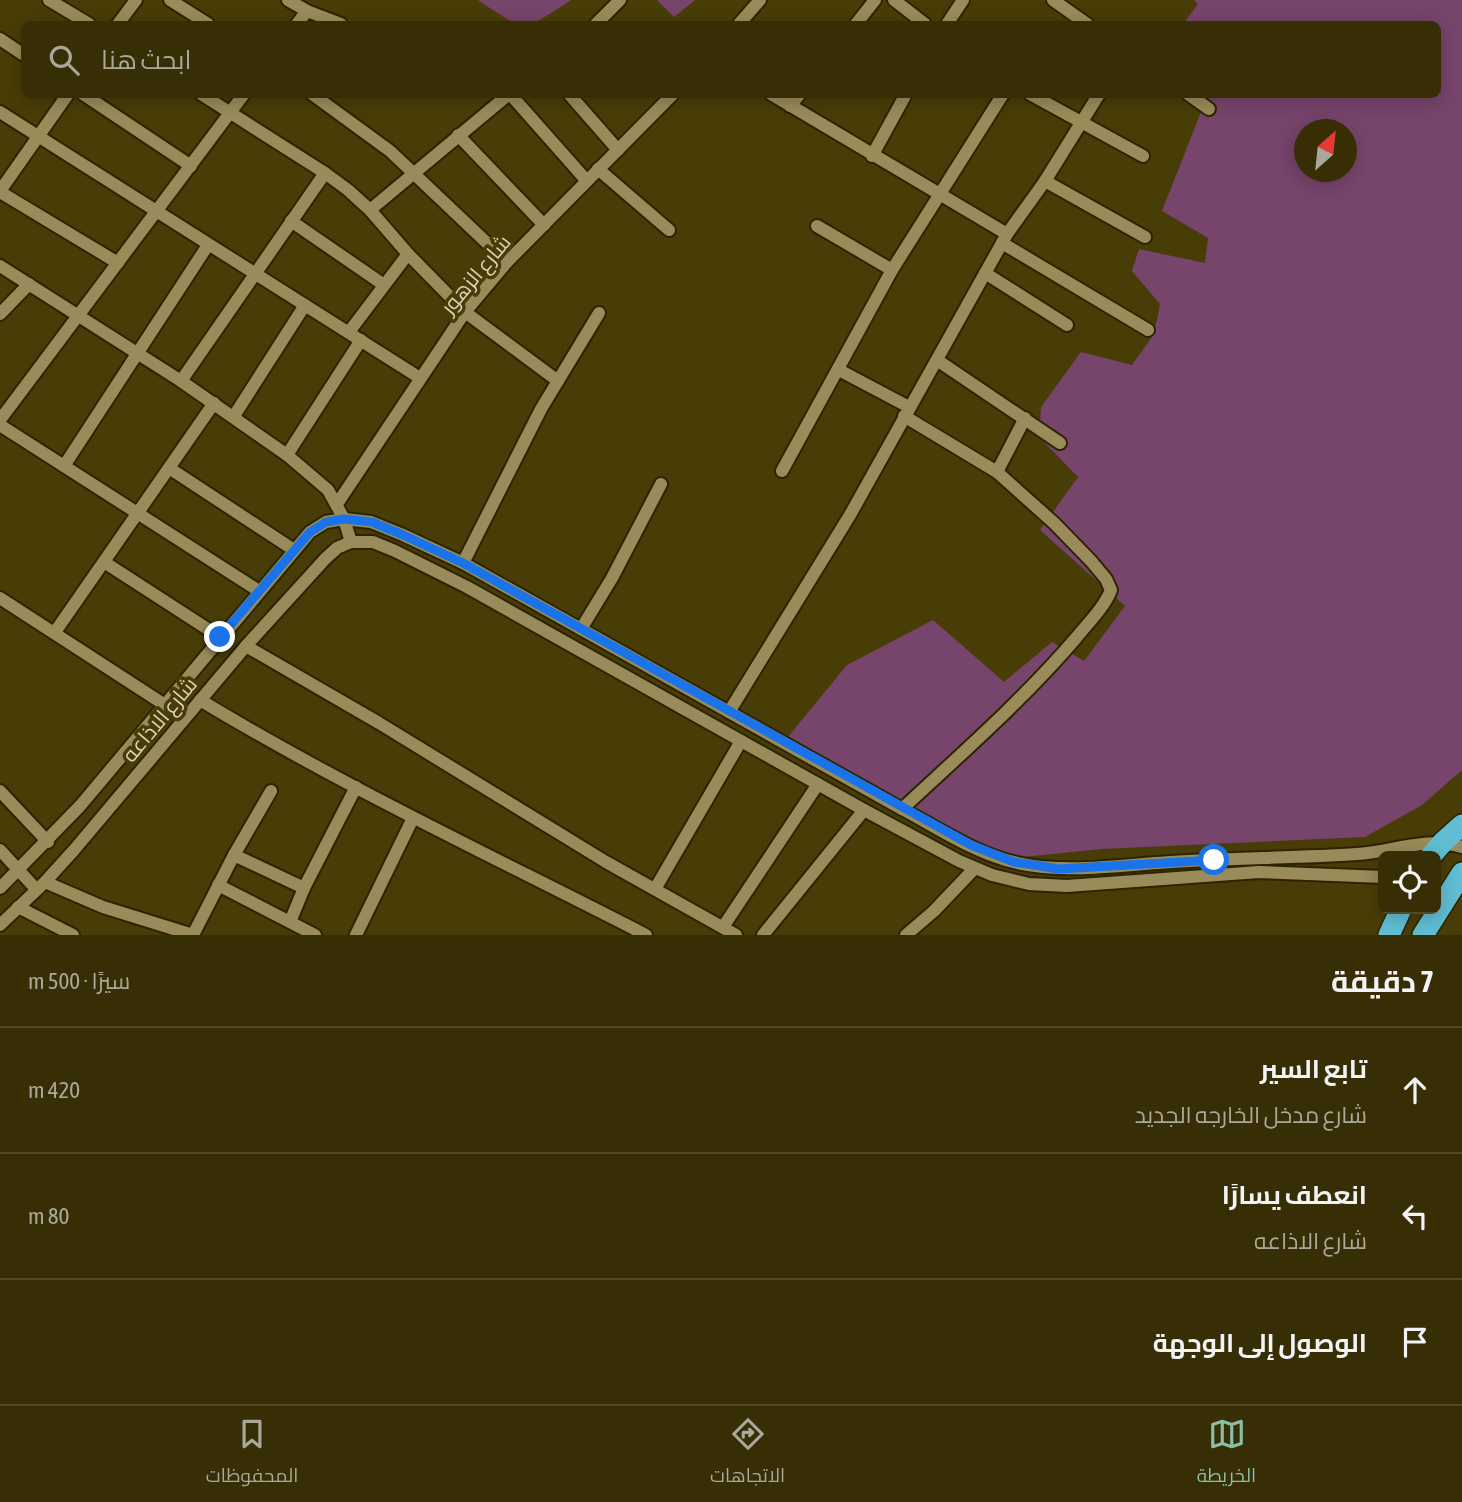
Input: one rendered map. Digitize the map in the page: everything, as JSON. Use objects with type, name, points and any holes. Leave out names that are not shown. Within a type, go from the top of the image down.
[{"type":"highway","points":[[1445,848],[1462,825]]},
{"type":"highway","points":[[1423,935],[1442,890],[1462,873]]},
{"type":"highway","points":[[1389,935],[1400,914]]},
{"type":"street","points":[[49,0],[84,21]]},
{"type":"street","points":[[120,21],[136,0]]},
{"type":"street","points":[[170,0],[203,21]]},
{"type":"street","points":[[288,0],[333,21]]},
{"type":"street","points":[[599,21],[620,0]]},
{"type":"street","points":[[742,21],[760,0]]},
{"type":"street","points":[[858,21],[875,0]]},
{"type":"street","points":[[894,0],[921,21]]},
{"type":"street","points":[[949,21],[963,0]]},
{"type":"street","points":[[1053,0],[1083,21]]},
{"type":"street","points":[[299,21],[307,11]]},
{"type":"street","points":[[0,39],[21,53]]},
{"type":"street","points":[[65,98],[0,191],[118,263]]},
{"type":"street","points":[[89,98],[191,166]]},
{"type":"street","points":[[207,98],[325,173],[370,210],[408,254],[465,312],[558,381]]},
{"type":"street","points":[[241,98],[0,423],[259,592]]},
{"type":"street","points":[[318,98],[370,135],[507,262]]},
{"type":"street","points":[[370,210],[500,98]]},
{"type":"street","points":[[504,98],[586,180]]},
{"type":"street","points":[[572,98],[618,150]]},
{"type":"street","name":"شارع الزهور","points":[[337,504],[465,312],[507,262],[618,150],[664,98]]},
{"type":"street","points":[[777,98],[872,156],[940,193],[1147,330]]},
{"type":"street","points":[[790,106],[797,98]]},
{"type":"street","points":[[872,156],[904,98]]},
{"type":"street","points":[[782,471],[892,270],[1000,98]]},
{"type":"street","points":[[1039,98],[1143,156]]},
{"type":"street","points":[[729,712],[823,560],[1005,238],[1045,181],[1096,98]]},
{"type":"street","points":[[1194,98],[1209,109]]},
{"type":"street","points":[[0,112],[420,378]]},
{"type":"street","points":[[458,135],[544,225]]},
{"type":"street","points":[[598,169],[669,230]]},
{"type":"street","points":[[181,381],[325,173]]},
{"type":"street","points":[[1045,181],[1145,237]]},
{"type":"street","points":[[291,221],[384,285]]},
{"type":"street","points":[[817,226],[892,270]]},
{"type":"street","points":[[64,466],[208,245]]},
{"type":"street","points":[[349,332],[408,254]]},
{"type":"street","points":[[0,266],[181,381],[287,455],[328,490],[344,519],[351,542],[373,542],[455,581],[974,869],[1010,880],[1057,886],[1216,873],[1378,877]]},
{"type":"street","points":[[985,274],[1067,325]]},
{"type":"street","points":[[0,314],[29,284]]},
{"type":"street","points":[[233,416],[305,305]]},
{"type":"street","points":[[463,563],[558,381],[600,313]]},
{"type":"street","points":[[287,455],[361,340]]},
{"type":"street","points":[[937,360],[1060,443]]},
{"type":"street","points":[[839,370],[996,472],[1054,523],[1091,561],[1106,579],[1111,590],[1061,656],[1010,708],[902,809]]},
{"type":"street","points":[[55,632],[214,403]]},
{"type":"street","points":[[996,472],[1025,418]]},
{"type":"street","points":[[169,468],[294,550]]},
{"type":"street","points":[[581,629],[612,578],[661,484]]},
{"type":"street","points":[[344,519],[372,522],[463,563],[902,809],[992,855],[1036,867],[1082,869],[1445,848]]},
{"type":"street","name":"شارع الاذاعه","points":[[0,888],[48,842],[310,532],[326,522],[344,519]]},
{"type":"street","name":"شارع الاذاعه","points":[[0,925],[41,885],[246,646],[337,548],[351,542]]},
{"type":"street","points":[[104,562],[220,637]]},
{"type":"street","points":[[2,604],[55,632],[165,705]]},
{"type":"street","points":[[246,646],[379,723],[606,863],[736,935]]},
{"type":"street","points":[[200,700],[412,818],[646,935]]},
{"type":"street","points":[[654,889],[741,741]]},
{"type":"street","points":[[723,928],[818,784]]},
{"type":"street","points":[[290,922],[304,888],[356,787]]},
{"type":"street","points":[[0,791],[48,842]]},
{"type":"street","points":[[0,849],[18,870],[41,885],[193,935],[271,791]]},
{"type":"street","points":[[762,935],[864,810]]},
{"type":"street","points":[[356,935],[412,818]]},
{"type":"street","points":[[234,855],[304,888]]},
{"type":"street","points":[[1309,855],[1309,874]]},
{"type":"street","points":[[906,935],[934,911],[974,869]]},
{"type":"street","points":[[218,885],[315,935]]},
{"type":"street","points":[[18,907],[73,935]]},
{"type":"shaded area","points":[[478,0],[571,0],[537,21],[512,21]]},
{"type":"shaded area","points":[[657,0],[695,0],[674,17]]},
{"type":"shaded area","points":[[1194,0],[1462,0],[1462,770],[1422,805],[1365,837],[1102,849],[1022,857],[970,849],[778,749],[847,665],[933,620],[1004,682],[1052,642],[1084,661],[1125,606],[1040,530],[1078,477],[1039,437],[1041,407],[1081,352],[1132,365],[1154,334],[1160,304],[1132,271],[1139,249],[1205,263],[1208,238],[1162,211],[1201,112],[1180,98],[1441,98],[1441,21],[1185,21],[1198,4]]},
{"type":"route","points":[[220,637],[310,532],[326,522],[344,519],[372,522],[463,563],[902,809],[992,855],[1036,867],[1059,869],[1214,860]]}]
